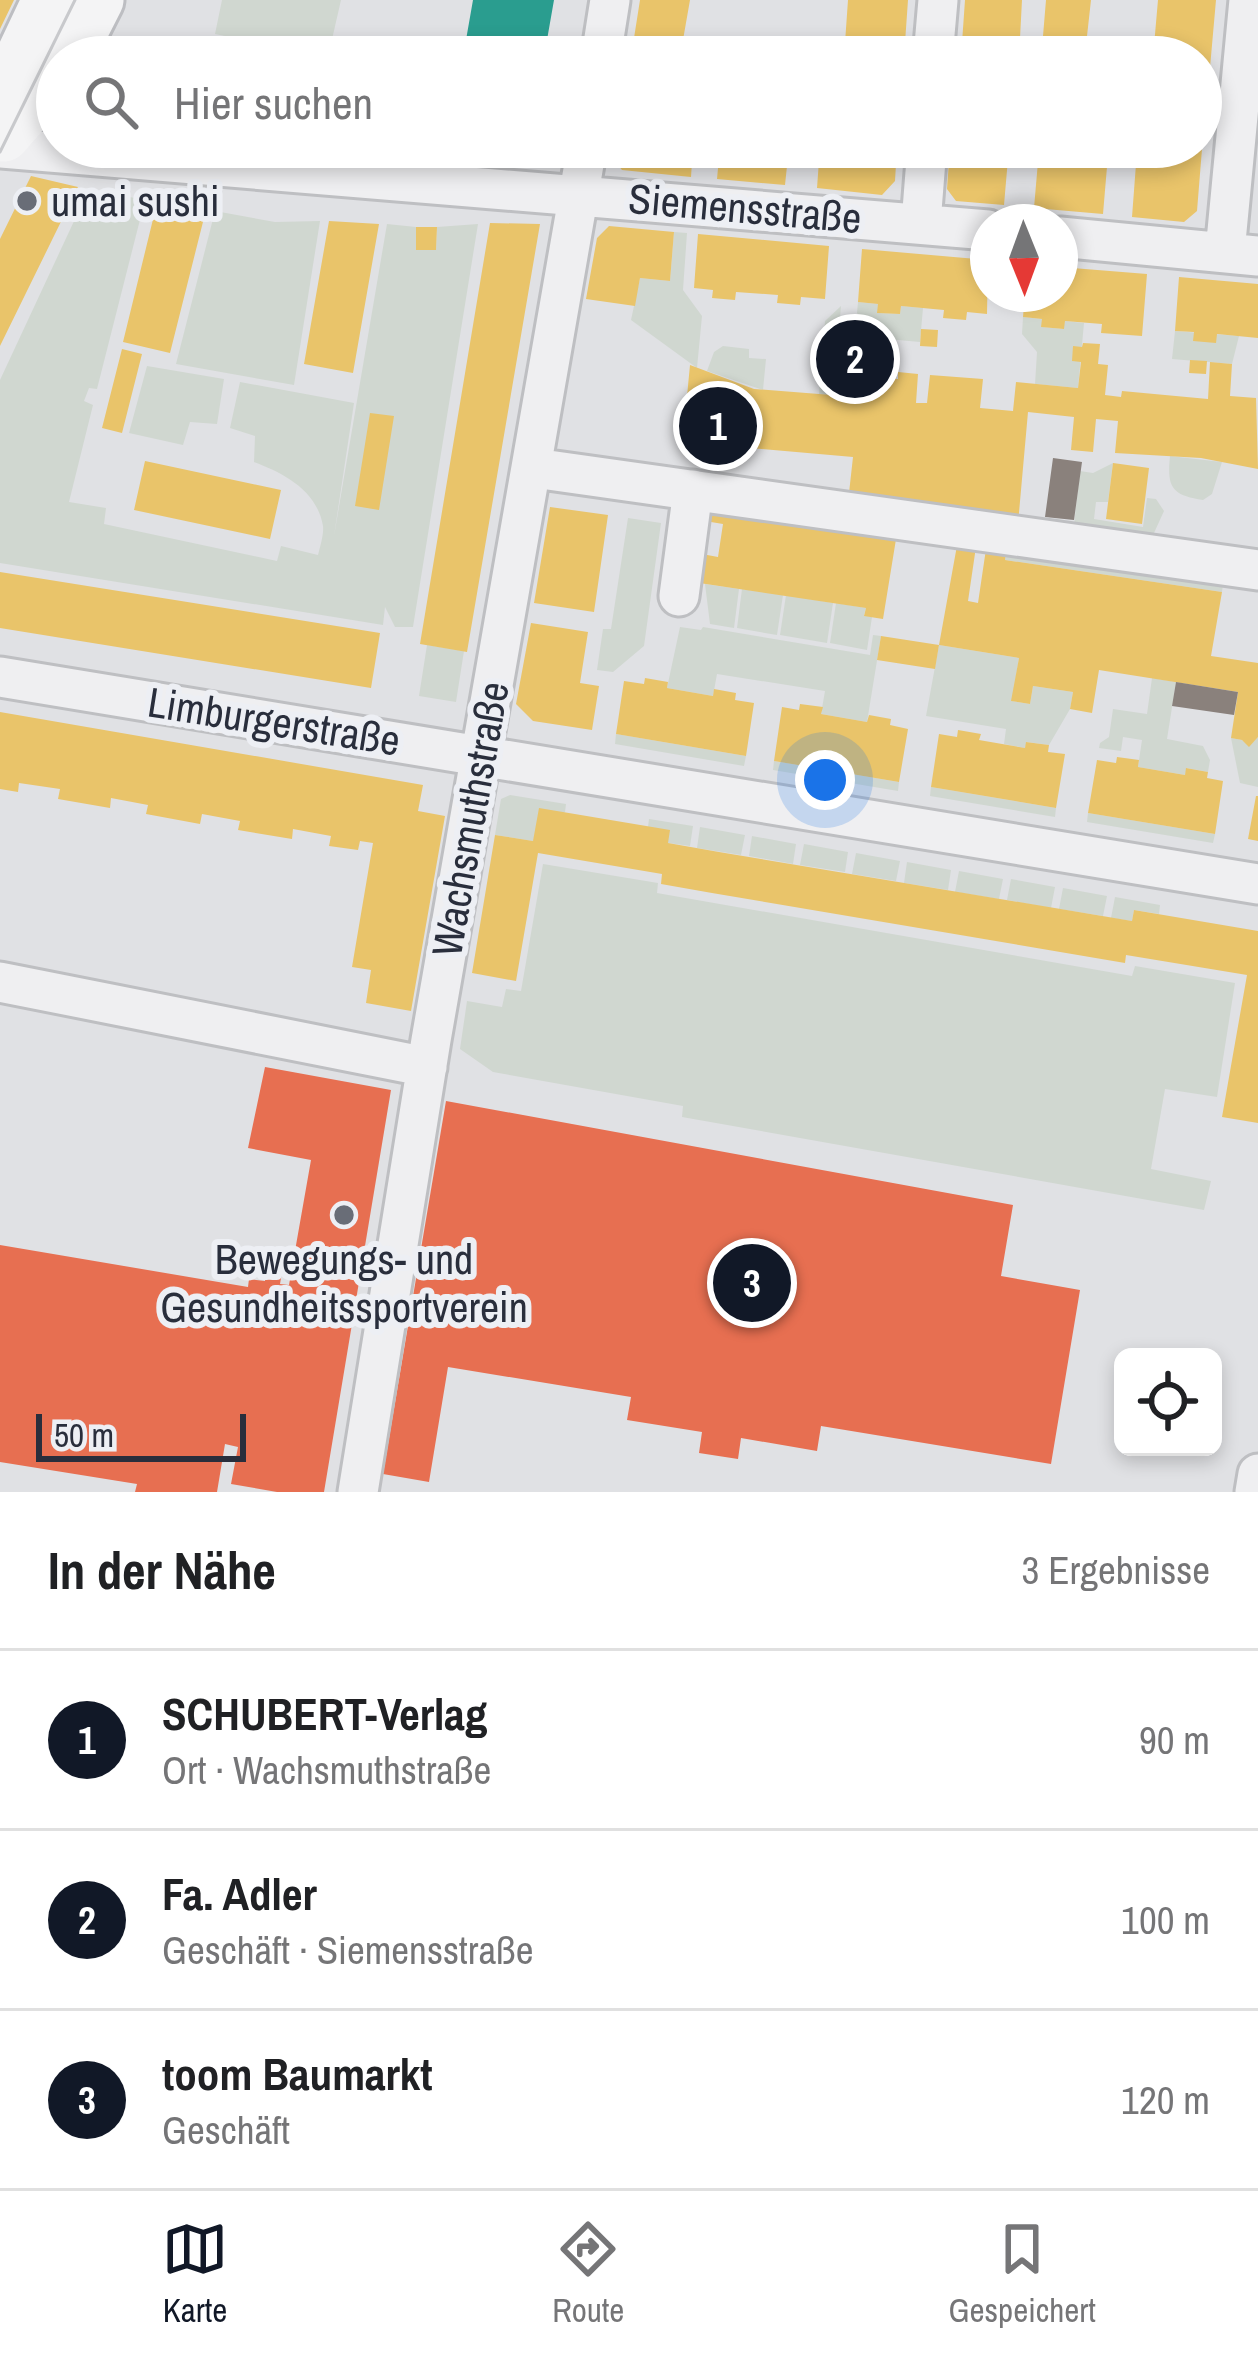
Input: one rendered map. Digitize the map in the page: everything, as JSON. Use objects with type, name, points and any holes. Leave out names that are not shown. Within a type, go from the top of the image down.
[{"type":"main road","points":[[0,128],[20,59],[48,0]]},
{"type":"main road","points":[[80,36],[98,0]]},
{"type":"main road","points":[[0,144],[36,100]]},
{"type":"street","points":[[605,36],[610,0]]},
{"type":"street","points":[[935,36],[938,0]]},
{"type":"street","points":[[1078,239],[1242,254],[1249,0]]},
{"type":"street","name":"Siemensstraße","points":[[0,144],[36,147]]},
{"type":"street","name":"Siemensstraße","points":[[278,168],[970,228]]},
{"type":"street","name":"Wachsmuthstraße","points":[[358,1492],[427,1066],[584,168]]},
{"type":"street","points":[[921,224],[925,168]]},
{"type":"street","points":[[533,468],[1258,570]]},
{"type":"street","points":[[679,596],[693,490]]},
{"type":"street","name":"Limburgerstraße","points":[[0,676],[1258,884]]},
{"type":"street","points":[[0,982],[427,1066]]},
{"type":"street","points":[[1255,1492],[1258,1474]]},
{"type":"shaded area","points":[[222,0],[341,0],[333,36],[215,34]]},
{"type":"shaded area","points":[[89,189],[145,200],[97,389],[89,388],[84,401],[93,405],[69,502],[106,508],[104,524],[277,561],[281,546],[318,555],[323,526],[306,493],[254,462],[255,436],[230,428],[240,382],[354,403],[334,536],[387,224],[416,227],[416,250],[436,250],[437,227],[478,224],[413,627],[395,627],[385,607],[383,625],[0,563],[0,380]]},
{"type":"shaded area","points":[[215,211],[275,222],[320,221],[294,385],[176,364]]},
{"type":"shaded area","points":[[674,232],[687,233],[683,290],[702,316],[697,368],[631,320],[640,278],[670,281]]},
{"type":"shaded area","points":[[858,302],[878,304],[878,313],[900,314],[901,306],[923,308],[920,342],[876,338],[857,313]]},
{"type":"shaded area","points":[[841,306],[833,395],[819,394],[825,321]]},
{"type":"shaded area","points":[[1023,317],[1042,319],[1042,327],[1063,329],[1065,321],[1084,323],[1078,388],[1035,384],[1037,352],[1022,334]]},
{"type":"shaded area","points":[[1175,331],[1239,336],[1232,364],[1172,359]]},
{"type":"shaded area","points":[[723,346],[749,349],[749,358],[766,359],[763,390],[707,371],[714,352]]},
{"type":"shaded area","points":[[147,366],[224,379],[217,424],[190,422],[183,445],[129,433]]},
{"type":"shaded area","points":[[1170,456],[1222,462],[1212,494],[1203,500],[1173,488]]},
{"type":"shaded area","points":[[1113,463],[1108,502],[1096,502],[1094,519],[1143,527],[1147,498],[1156,499],[1164,511],[1149,544],[1073,534],[1080,471],[1093,473]]},
{"type":"shaded area","points":[[628,518],[661,523],[644,646],[613,672],[597,670],[603,629],[611,629]]},
{"type":"shaded area","points":[[1007,545],[1224,576],[1222,592],[1005,560]]},
{"type":"shaded area","points":[[705,584],[739,589],[734,628],[710,624]]},
{"type":"shaded area","points":[[742,589],[783,595],[777,635],[737,628]]},
{"type":"shaded area","points":[[786,595],[833,603],[827,643],[780,635]]},
{"type":"shaded area","points":[[836,603],[866,608],[864,615],[872,617],[867,650],[830,643]]},
{"type":"shaded area","points":[[680,627],[870,655],[873,635],[881,636],[867,722],[821,714],[825,691],[717,674],[713,696],[667,688]]},
{"type":"shaded area","points":[[427,645],[464,651],[456,702],[419,696]]},
{"type":"shaded area","points":[[939,645],[1019,658],[1012,701],[1030,704],[1033,686],[1073,692],[1070,709],[1049,745],[1004,744],[1006,729],[926,716]]},
{"type":"shaded area","points":[[1152,678],[1176,682],[1167,739],[1203,746],[1210,760],[1208,772],[1187,768],[1185,775],[1138,767],[1142,740],[1123,737],[1121,751],[1099,748],[1109,737],[1113,709],[1147,714]]},
{"type":"shaded area","points":[[616,734],[746,756],[744,766],[615,744]]},
{"type":"shaded area","points":[[1258,737],[1258,787],[1240,783],[1231,738],[1249,746]]},
{"type":"shaded area","points":[[774,761],[899,782],[898,791],[773,770]]},
{"type":"shaded area","points":[[931,787],[1056,808],[1055,817],[930,796]]},
{"type":"shaded area","points":[[510,795],[566,804],[565,812],[533,841],[495,835],[501,799]]},
{"type":"shaded area","points":[[1088,813],[1215,834],[1213,843],[1087,822]]},
{"type":"shaded area","points":[[649,819],[693,826],[690,846],[668,843],[648,827]]},
{"type":"shaded area","points":[[700,827],[745,835],[741,855],[697,848]]},
{"type":"shaded area","points":[[752,836],[796,844],[793,864],[749,856]]},
{"type":"shaded area","points":[[804,844],[848,852],[845,872],[800,865]]},
{"type":"shaded area","points":[[856,853],[900,861],[896,881],[852,874]]},
{"type":"shaded area","points":[[907,862],[951,870],[948,890],[904,883]]},
{"type":"shaded area","points":[[543,864],[658,883],[657,893],[1132,976],[1135,966],[1235,983],[1217,1097],[1165,1089],[1151,1169],[1211,1181],[1204,1210],[682,1117],[683,1106],[493,1072],[460,1049],[467,1001],[502,1007],[506,989],[521,991]]},
{"type":"shaded area","points":[[959,871],[1003,879],[999,899],[955,892]]},
{"type":"shaded area","points":[[1011,879],[1055,887],[1051,908],[1007,900]]},
{"type":"shaded area","points":[[1063,888],[1107,896],[1103,916],[1059,909]]},
{"type":"shaded area","points":[[1115,897],[1160,905],[1159,914],[1134,910],[1132,921],[1111,918]]},
{"type":"building: Wohnen","points":[[0,0],[14,0],[0,29]]},
{"type":"building: Wohnen","points":[[640,0],[690,0],[684,36],[634,36]]},
{"type":"building: Wohnen","points":[[848,0],[908,0],[905,36],[845,36]]},
{"type":"building: Wohnen","points":[[965,0],[1022,0],[1020,36],[962,36]]},
{"type":"building: Wohnen","points":[[1046,0],[1091,0],[1087,36],[1043,36]]},
{"type":"building: Wohnen","points":[[1158,0],[1216,0],[1213,36],[1155,36]]},
{"type":"building: Wohnen","points":[[620,168],[692,168],[691,177]]},
{"type":"building: Wohnen","points":[[718,168],[787,168],[785,185],[717,179]]},
{"type":"building: Wohnen","points":[[818,168],[896,168],[895,181],[882,195],[817,188]]},
{"type":"building: Wohnen","points":[[948,168],[1007,168],[1004,204],[956,201],[947,189]]},
{"type":"building: Wohnen","points":[[1037,168],[1107,168],[1103,214],[1078,212],[1078,204],[1034,204]]},
{"type":"building: Wohnen","points":[[1136,168],[1200,168],[1197,211],[1184,222],[1132,217]]},
{"type":"building: Wohnen","points":[[31,176],[78,187],[0,346],[0,239]]},
{"type":"building: Wohnen","points":[[157,203],[206,210],[170,353],[123,342]]},
{"type":"building: Wohnen","points":[[329,221],[379,224],[353,373],[304,364]]},
{"type":"building: Wohnen","points":[[490,223],[540,224],[467,652],[420,644]]},
{"type":"building: Wohnen","points":[[609,226],[674,232],[670,281],[640,278],[635,306],[586,299],[597,238]]},
{"type":"building: Wohnen","points":[[416,227],[437,227],[436,250],[416,250]]},
{"type":"building: Wohnen","points":[[698,234],[829,246],[825,299],[801,297],[800,305],[777,303],[778,295],[736,292],[735,300],[712,298],[713,290],[694,288]]},
{"type":"building: Wohnen","points":[[862,249],[970,258],[970,312],[987,314],[967,312],[966,320],[943,318],[944,310],[901,306],[900,314],[877,313],[878,304],[858,302]]},
{"type":"building: Wohnen","points":[[1078,268],[1147,274],[1142,336],[1101,333],[1102,324],[1065,321],[1064,329],[1041,327],[1042,319],[1023,317],[1023,312],[1078,312]]},
{"type":"building: Wohnen","points":[[1179,277],[1258,284],[1258,338],[1217,334],[1216,343],[1193,341],[1194,332],[1175,331]]},
{"type":"building: Wohnen","points":[[921,329],[938,330],[937,347],[920,346]]},
{"type":"building: Wohnen","points":[[1100,344],[1098,364],[1108,365],[1105,395],[1121,397],[1122,391],[1208,399],[1210,362],[1232,364],[1230,396],[1256,398],[1258,469],[1201,458],[1115,453],[1118,421],[1096,419],[1093,452],[1071,450],[1074,417],[1028,412],[1016,546],[1007,545],[1005,560],[1222,592],[1211,656],[1258,663],[1258,737],[1249,747],[1231,738],[1238,692],[1099,670],[1092,713],[1070,709],[1073,692],[1033,686],[1030,704],[1011,701],[1019,658],[939,645],[958,540],[977,540],[968,601],[978,603],[990,522],[848,502],[853,457],[751,448],[751,454],[682,448],[690,365],[754,389],[857,397],[859,376],[898,379],[898,372],[918,374],[916,403],[927,403],[930,375],[983,379],[980,408],[1013,411],[1016,382],[1078,388],[1081,362],[1072,361],[1073,346]]},
{"type":"building: Wohnen","points":[[122,349],[142,354],[122,433],[102,428]]},
{"type":"building: Wohnen","points":[[1190,360],[1207,361],[1206,374],[1189,373]]},
{"type":"building: Wohnen","points":[[370,413],[394,416],[379,510],[355,506]]},
{"type":"building: Wohnen","points":[[145,461],[281,490],[270,539],[134,510]]},
{"type":"building: Wohnen","points":[[1113,463],[1149,468],[1142,524],[1106,519]]},
{"type":"building: Wohnen","points":[[701,504],[897,533],[883,619],[864,616],[866,608],[686,581],[691,552],[718,557],[723,524],[699,520]]},
{"type":"building: Wohnen","points":[[550,507],[608,515],[594,612],[534,603]]},
{"type":"building: Wohnen","points":[[0,572],[380,633],[371,688],[0,628]]},
{"type":"building: Wohnen","points":[[531,623],[588,632],[580,683],[599,686],[592,730],[533,721],[516,704]]},
{"type":"building: Wohnen","points":[[881,636],[939,645],[935,669],[877,660]]},
{"type":"building: Wohnen","points":[[645,678],[668,682],[667,688],[713,696],[714,689],[736,693],[735,700],[754,703],[746,756],[616,734],[624,681],[644,684]]},
{"type":"building: Wohnen","points":[[800,704],[823,707],[821,714],[867,722],[869,715],[891,719],[890,725],[908,729],[899,782],[774,761],[782,707],[799,710]]},
{"type":"building: Wohnen","points":[[0,712],[423,785],[418,811],[445,816],[411,1011],[366,1003],[371,970],[352,967],[373,843],[360,841],[358,850],[329,846],[331,836],[293,829],[292,839],[238,830],[240,821],[202,814],[200,824],[146,814],[148,805],[111,798],[110,808],[58,799],[60,789],[19,783],[18,792],[0,789]]},
{"type":"building: Wohnen","points":[[958,730],[981,734],[979,740],[1025,748],[1026,742],[1049,745],[1048,752],[1065,754],[1056,808],[931,787],[939,734],[957,737]]},
{"type":"building: Wohnen","points":[[1117,757],[1139,760],[1138,767],[1185,775],[1186,768],[1208,772],[1207,778],[1223,781],[1215,834],[1088,813],[1097,760],[1116,763]]},
{"type":"building: Wohnen","points":[[1258,796],[1258,841],[1248,839]]},
{"type":"building: Wohnen","points":[[539,808],[670,830],[668,843],[719,852],[1132,921],[1134,910],[1258,931],[1258,1123],[1222,1117],[1247,975],[1126,955],[1125,963],[712,893],[661,884],[662,874],[538,853],[516,981],[472,973],[495,835],[533,841]]},
{"type":"building: Handel","points":[[836,351],[861,353],[857,397],[833,395]]},
{"type":"building: Handel","points":[[265,1067],[391,1090],[324,1492],[277,1492],[231,1484],[238,1447],[225,1444],[217,1492],[135,1492],[137,1484],[0,1462],[0,1245],[248,1287],[249,1279],[265,1281],[267,1269],[282,1272],[280,1284],[289,1285],[311,1160],[248,1148]]},
{"type":"building: Handel","points":[[446,1101],[1013,1205],[1001,1276],[1080,1290],[1051,1464],[821,1426],[817,1451],[741,1438],[738,1459],[699,1453],[702,1432],[627,1420],[631,1397],[448,1367],[429,1482],[383,1474]]},
{"type":"building: Schulen","points":[[473,0],[554,0],[548,36],[467,36]]},
{"type":"building: Industrie","points":[[1053,458],[1082,462],[1074,520],[1045,517]]},
{"type":"building: Industrie","points":[[1176,682],[1238,692],[1234,715],[1172,706]]},
{"type":"tram line","points":[[57,36],[75,0]]},
{"type":"tram line","points":[[0,152],[36,79]]},
{"type":"place","name":"umai sushi","points":[[27,201]]},
{"type":"place","name":"Fa. Adler","points":[[855,359]]},
{"type":"place","name":"SCHUBERT-Verlag","points":[[718,426]]},
{"type":"place","name":"Bewegungs- und Gesundheitssportverein","points":[[344,1215]]},
{"type":"place","name":"toom Baumarkt","points":[[752,1283]]}]
